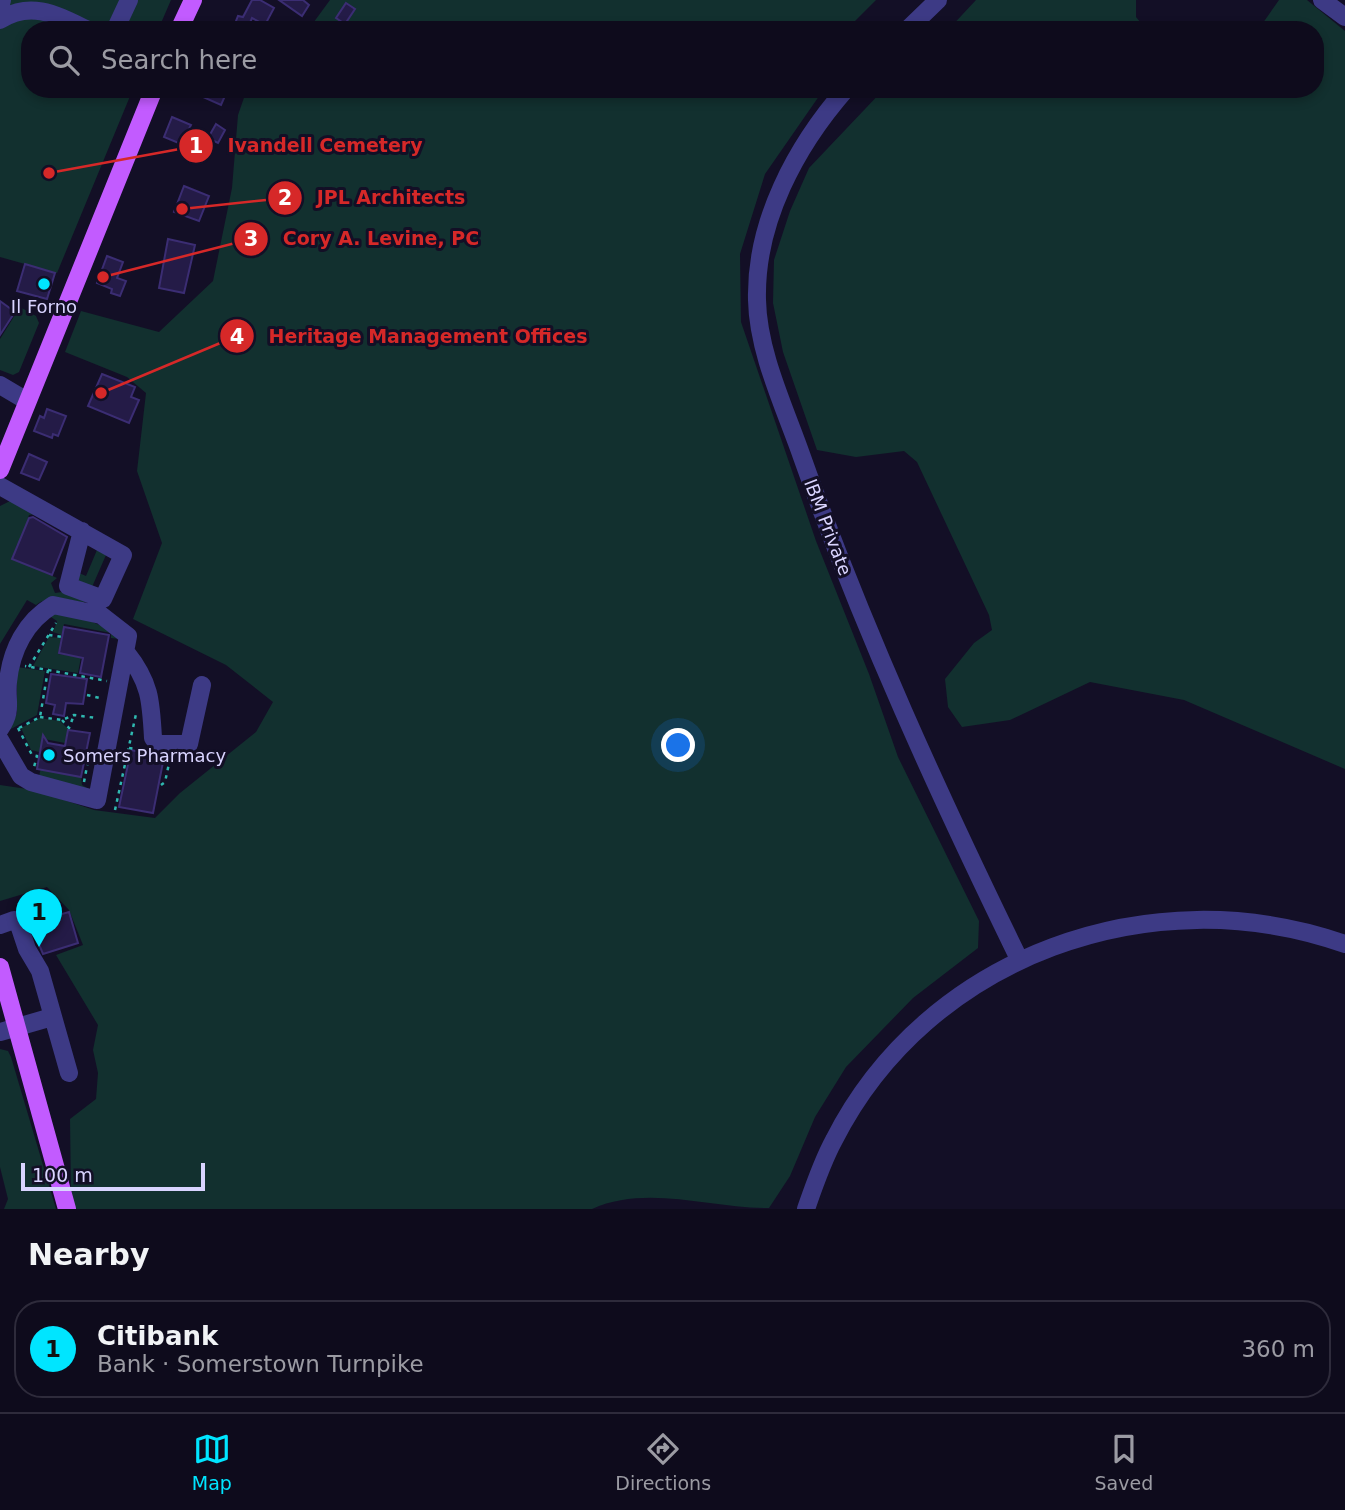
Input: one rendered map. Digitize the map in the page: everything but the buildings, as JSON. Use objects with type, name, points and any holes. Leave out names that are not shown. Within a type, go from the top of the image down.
[{"type":"main road","points":[[183,21],[193,0]]},
{"type":"main road","points":[[0,470],[150,98]]},
{"type":"main road","points":[[0,967],[9,1029],[67,1209]]},
{"type":"street","points":[[0,8],[2,0]]},
{"type":"street","points":[[32,0],[69,21]]},
{"type":"street","points":[[119,21],[129,0]]},
{"type":"street","points":[[916,21],[938,0]]},
{"type":"street","points":[[1322,0],[1345,17]]},
{"type":"street","points":[[0,20],[13,11],[31,8],[55,14]]},
{"type":"street","name":"IBM Private","points":[[839,98],[814,130],[773,209],[760,257],[759,322],[787,415],[854,593],[947,811],[1019,959]]},
{"type":"street","points":[[0,385],[27,401]]},
{"type":"street","points":[[0,486],[82,531]]},
{"type":"street","points":[[53,605],[101,614],[128,636],[97,800],[31,782],[21,776],[3,734],[9,716],[8,681],[21,666],[18,643],[36,615],[53,605]]},
{"type":"street","points":[[126,652],[141,671],[149,688],[153,738],[158,744],[189,744],[202,685]]},
{"type":"street","points":[[806,1209],[834,1140],[875,1076],[900,1047],[955,998],[1019,959],[1099,931],[1188,919],[1269,924],[1345,944]]},
{"type":"street","points":[[0,925],[14,920],[18,922],[27,949],[40,971],[69,1073]]},
{"type":"street","points":[[9,1029],[52,1017]]},
{"type":"path","points":[[21,666],[49,635],[56,623]]},
{"type":"path","points":[[49,635],[62,637]]},
{"type":"path","points":[[21,666],[98,680]]},
{"type":"path","points":[[40,717],[48,670]]},
{"type":"path","points":[[3,734],[40,717],[62,720],[75,715],[96,720],[104,681]]},
{"type":"path","points":[[87,695],[100,698]]},
{"type":"path","points":[[115,810],[138,704]]},
{"type":"path","points":[[62,720],[69,728],[75,715]]},
{"type":"path","points":[[18,729],[32,755],[37,756],[31,782]]},
{"type":"path","points":[[129,748],[138,750]]},
{"type":"path","points":[[161,785],[165,782],[171,753]]},
{"type":"green space","points":[[0,0],[171,0],[162,21],[21,21],[21,98],[129,98],[57,273],[0,257]]},
{"type":"green space","points":[[330,0],[876,0],[855,21],[315,21]]},
{"type":"green space","points":[[976,0],[1136,0],[1136,17],[1139,21],[956,21]]},
{"type":"green space","points":[[1279,0],[1307,0],[1345,31],[1345,769],[1184,700],[1090,682],[1010,720],[962,727],[948,707],[945,679],[974,643],[992,630],[989,615],[917,462],[904,451],[856,457],[817,450],[783,352],[773,303],[774,260],[790,211],[809,168],[875,98],[1324,98],[1324,21],[1264,21]]},
{"type":"green space","points":[[244,98],[818,98],[765,174],[740,254],[741,322],[816,541],[869,674],[898,757],[979,921],[978,948],[913,998],[846,1067],[815,1117],[790,1176],[769,1208],[635,1198],[592,1209],[74,1209],[71,1192],[70,1119],[96,1099],[98,1073],[93,1050],[98,1025],[56,955],[83,945],[69,910],[47,887],[0,901],[0,785],[34,790],[94,810],[155,818],[180,793],[256,732],[273,702],[226,665],[133,619],[162,543],[137,471],[146,393],[127,377],[65,352],[81,311],[159,332],[213,281],[232,188],[238,115]]},
{"type":"green space","points":[[20,307],[36,316],[39,323],[19,372],[13,375],[0,370],[0,339]]},
{"type":"green space","points":[[12,500],[35,514],[29,515],[21,546],[17,545],[12,558],[57,578],[51,583],[55,593],[62,592],[85,600],[84,603],[53,598],[36,605],[27,600],[0,644],[0,506]]},
{"type":"green space","points":[[97,550],[106,555],[92,587],[78,582],[79,573],[86,576]]},
{"type":"green space","points":[[51,613],[88,620],[105,628],[121,639],[111,638],[111,633],[64,624],[62,635],[53,632],[57,621],[48,615]]},
{"type":"green space","points":[[49,637],[61,638],[58,654],[81,657],[78,673],[33,666]]},
{"type":"green space","points":[[17,667],[45,671],[37,715],[9,730],[17,713]]},
{"type":"green space","points":[[39,718],[60,721],[68,729],[65,743],[44,739],[39,752],[31,750],[21,728]]},
{"type":"green space","points":[[41,768],[81,777],[82,785],[92,791],[39,776]]},
{"type":"green space","points":[[0,1049],[8,1051],[11,1057],[56,1209],[4,1209],[8,1199],[0,1167]]},
{"type":"place","name":"Ivandell Cemetery","points":[[49,173]]},
{"type":"place","name":"JPL Architects","points":[[182,209]]},
{"type":"place","name":"Cory A. Levine, PC","points":[[103,277]]},
{"type":"place","name":"Il Forno","points":[[44,284]]},
{"type":"place","name":"Heritage Management Offices","points":[[101,393]]},
{"type":"place","name":"Somers Pharmacy","points":[[49,755]]},
{"type":"place","name":"Citibank","points":[[39,947]]}]
